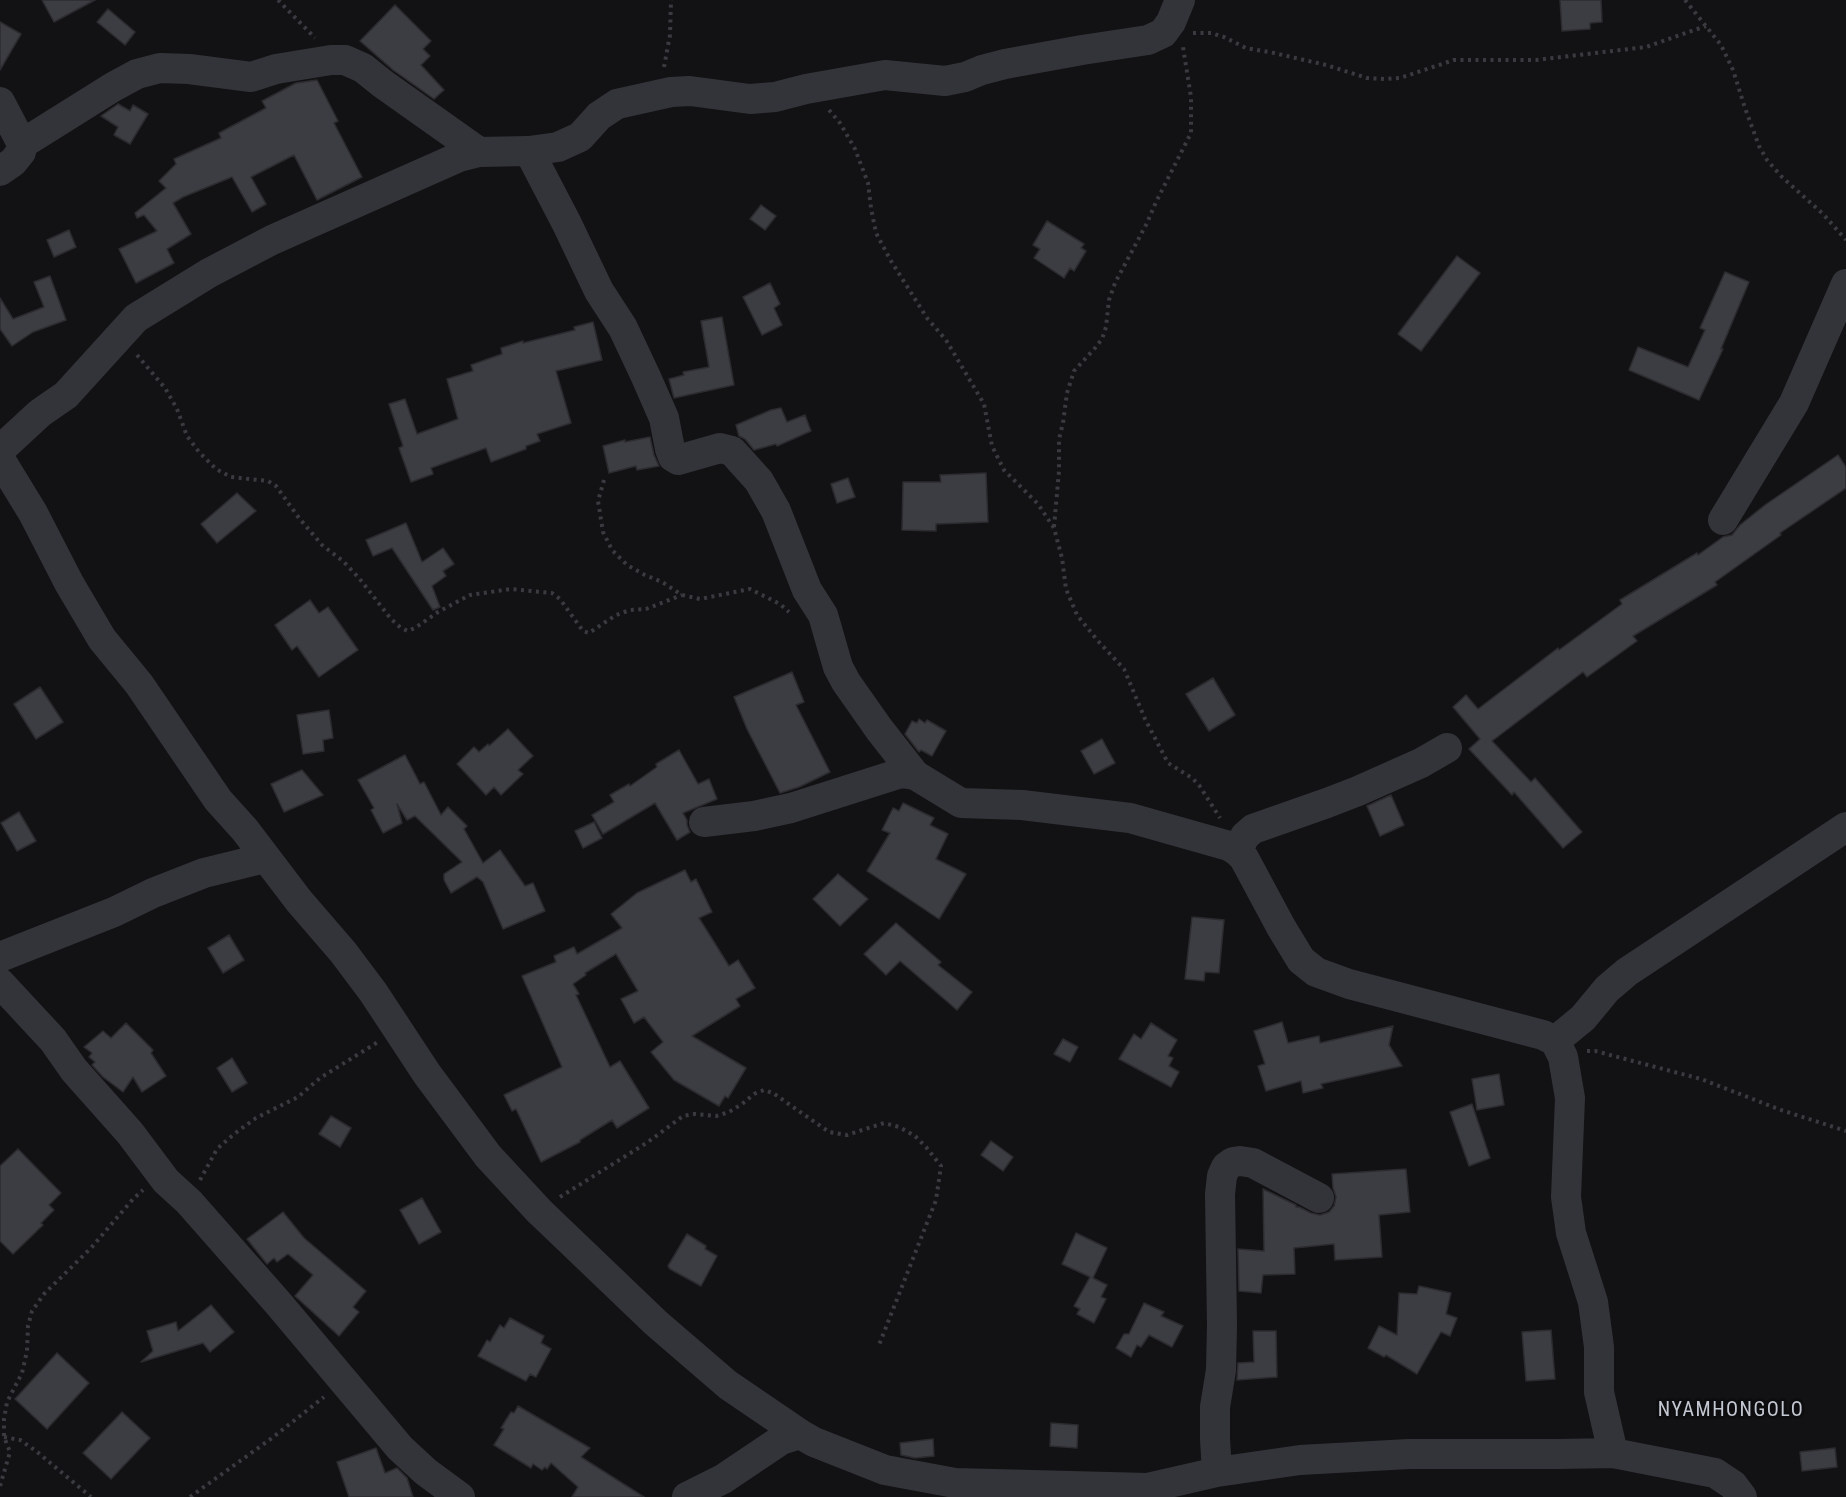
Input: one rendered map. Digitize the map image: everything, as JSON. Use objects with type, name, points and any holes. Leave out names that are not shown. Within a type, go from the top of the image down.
[{"type":"street","points":[[0,450],[40,413],[66,395],[136,318],[209,273],[273,240],[438,165],[479,152],[529,151],[568,144],[580,137],[598,116],[617,104],[647,96],[690,91],[750,99],[775,97],[885,75],[945,81],[1005,64],[1148,40],[1171,33],[1171,22],[1180,0]]},
{"type":"street","points":[[22,144],[137,74],[160,68],[180,68],[251,77],[276,69],[331,60],[345,60],[363,68],[479,152]]},
{"type":"street","points":[[0,102],[22,144],[21,152],[13,162],[0,171]]},
{"type":"street","points":[[529,151],[599,291],[623,328],[664,418],[673,457],[678,460],[720,448],[732,451],[759,481],[776,512],[807,590],[823,615],[838,667],[879,729],[915,776]]},
{"type":"street","points":[[1723,520],[1794,403],[1843,290]]},
{"type":"street","points":[[0,459],[33,513],[69,583],[102,639],[140,684],[218,800],[373,992],[427,1074],[488,1156],[539,1211],[656,1323],[728,1385],[800,1434],[814,1442],[885,1470],[956,1483],[1147,1492],[1217,1472],[1300,1460],[1409,1454],[1613,1453],[1715,1473],[1733,1485],[1742,1497]]},
{"type":"street","points":[[1233,848],[1253,829],[1358,791],[1421,763],[1447,748]]},
{"type":"street","points":[[704,822],[754,816],[791,808],[901,773],[915,776],[961,803],[1022,805],[1130,818],[1233,848],[1244,858],[1301,960],[1316,972],[1349,984],[1544,1035],[1559,1049],[1570,1098],[1566,1197],[1571,1233],[1593,1302],[1599,1347],[1599,1392],[1613,1453]]},
{"type":"street","points":[[1559,1049],[1606,989],[1627,972],[1846,827]]},
{"type":"street","points":[[0,957],[204,873],[265,858]]},
{"type":"street","points":[[0,983],[52,1040],[166,1181],[189,1202],[293,1320],[400,1449],[460,1497]]},
{"type":"street","points":[[1217,1472],[1215,1407],[1221,1370],[1220,1194],[1222,1176],[1226,1167],[1233,1162],[1253,1163],[1319,1198]]},
{"type":"street","points":[[687,1497],[723,1479],[781,1440],[800,1434]]},
{"type":"path","points":[[278,0],[316,38],[331,60]]},
{"type":"path","points":[[647,96],[663,72],[670,35],[671,0]]},
{"type":"path","points":[[1685,0],[1721,45],[1733,70],[1744,108],[1767,160],[1782,177],[1824,214],[1846,240]]},
{"type":"path","points":[[1054,528],[1058,501],[1059,439],[1067,393],[1074,370],[1102,339],[1106,327],[1109,300],[1115,283],[1148,223],[1156,202],[1191,133],[1191,97],[1187,67],[1171,33],[1211,33],[1246,48],[1274,52],[1326,65],[1366,78],[1384,79],[1400,78],[1454,60],[1536,60],[1646,47],[1706,26]]},
{"type":"path","points":[[806,89],[840,123],[855,149],[868,183],[876,233],[927,318],[946,339],[984,404],[992,446],[1004,470],[1038,504],[1054,528],[1062,558],[1066,589],[1077,615],[1124,669],[1145,719],[1168,763],[1199,785],[1228,832],[1233,848]]},
{"type":"path","points":[[122,332],[147,368],[165,388],[187,436],[199,452],[216,469],[231,477],[268,481],[276,486],[299,518],[359,578],[391,619],[401,628],[408,631],[415,628],[438,612],[470,595],[511,589],[552,593],[560,598],[583,631],[589,633],[616,615],[630,610],[646,609],[682,595]]},
{"type":"path","points":[[604,480],[598,501],[603,532],[612,550],[627,565],[662,582],[682,595],[699,599],[750,589],[780,604],[796,618],[802,616],[814,598]]},
{"type":"path","points":[[189,1202],[211,1158],[217,1149],[234,1134],[256,1118],[298,1097],[320,1078],[398,1030]]},
{"type":"path","points":[[1559,1049],[1578,1052],[1595,1051],[1701,1079],[1781,1110],[1846,1131]]},
{"type":"path","points":[[539,1211],[648,1142],[683,1116],[695,1114],[716,1116],[729,1112],[754,1094],[764,1090],[774,1093],[829,1132],[847,1135],[884,1123],[899,1127],[915,1136],[926,1146],[941,1166],[936,1200],[879,1345]]},
{"type":"path","points":[[0,1486],[10,1452],[4,1437],[7,1402],[22,1374],[32,1311],[133,1199],[146,1188],[166,1181]]},
{"type":"path","points":[[190,1497],[344,1383]]},
{"type":"path","points":[[4,1437],[20,1440],[36,1451],[91,1497]]},
{"type":"building","points":[[42,0],[95,0],[54,22]]},
{"type":"building","points":[[1560,0],[1601,0],[1602,22],[1590,23],[1590,29],[1562,31]]},
{"type":"building","points":[[395,5],[431,41],[423,49],[430,56],[421,65],[444,90],[434,99],[393,70],[360,41]]},
{"type":"building","points":[[108,9],[135,32],[125,45],[97,22]]},
{"type":"building","points":[[0,22],[21,34],[0,70]]},
{"type":"building","points":[[317,80],[338,121],[334,123],[362,177],[317,200],[294,155],[251,177],[266,204],[252,212],[232,177],[183,197],[173,203],[191,234],[167,249],[174,263],[136,283],[119,249],[157,231],[144,215],[137,218],[135,213],[166,188],[159,181],[176,164],[174,159],[221,138],[219,133],[266,108],[262,101],[296,83]]},
{"type":"building","points":[[118,104],[130,111],[133,105],[148,114],[130,144],[114,135],[118,127],[101,116]]},
{"type":"building","points":[[761,205],[776,216],[765,230],[750,219]]},
{"type":"building","points":[[1047,221],[1084,244],[1081,248],[1086,251],[1074,271],[1070,268],[1064,278],[1034,258],[1040,249],[1033,245]]},
{"type":"building","points":[[69,230],[76,247],[54,257],[47,240]]},
{"type":"building","points":[[1457,256],[1480,273],[1421,351],[1398,334]]},
{"type":"building","points":[[1725,272],[1749,282],[1721,349],[1723,349],[1699,400],[1629,370],[1638,347],[1688,367],[1705,330],[1700,328]]},
{"type":"building","points":[[50,276],[66,320],[33,332],[12,346],[0,329],[0,298],[13,319],[44,307],[34,282]]},
{"type":"building","points":[[770,283],[780,304],[774,308],[782,325],[762,335],[743,297]]},
{"type":"building","points":[[722,317],[734,385],[674,398],[669,379],[684,375],[683,372],[709,367],[701,321]]},
{"type":"building","points":[[593,322],[602,360],[556,371],[571,423],[537,434],[540,441],[526,446],[526,449],[491,462],[486,448],[431,468],[433,474],[411,482],[399,448],[403,446],[389,404],[405,399],[417,434],[458,419],[447,379],[473,371],[471,365],[502,354],[501,348],[575,330],[574,327]]},
{"type":"building","points":[[781,408],[787,422],[805,415],[811,431],[777,446],[776,444],[754,450],[745,439],[739,436],[736,425]]},
{"type":"building","points":[[650,437],[659,466],[637,470],[636,466],[609,473],[603,446]]},
{"type":"building","points":[[1838,455],[1846,467],[1846,488],[1780,533],[1781,535],[1715,582],[1717,585],[1633,636],[1637,641],[1587,677],[1583,672],[1492,741],[1531,782],[1535,778],[1582,832],[1563,848],[1514,792],[1512,795],[1469,749],[1480,739],[1453,707],[1466,695],[1478,709],[1558,648],[1559,650],[1622,604],[1620,600],[1697,553],[1698,555],[1723,537],[1732,535],[1740,525],[1765,505]]},
{"type":"building","points":[[986,473],[988,522],[936,524],[936,531],[902,530],[903,482],[941,482],[940,475]]},
{"type":"building","points":[[848,478],[855,497],[837,503],[831,484]]},
{"type":"building","points":[[237,493],[256,511],[217,543],[201,524]]},
{"type":"building","points":[[406,523],[422,562],[443,548],[454,564],[443,571],[446,576],[432,586],[440,607],[433,610],[392,548],[373,556],[366,540]]},
{"type":"building","points":[[310,600],[319,613],[328,607],[358,650],[319,677],[297,646],[292,650],[275,625]]},
{"type":"building","points":[[792,672],[804,702],[796,705],[830,772],[799,787],[780,793],[747,729],[734,697]]},
{"type":"building","points":[[1213,678],[1235,715],[1209,731],[1186,694]]},
{"type":"building","points":[[40,687],[63,722],[36,739],[14,704]]},
{"type":"building","points":[[329,710],[333,738],[323,740],[324,751],[303,754],[297,715]]},
{"type":"building","points":[[919,719],[925,723],[927,720],[946,731],[932,756],[921,750],[919,752],[905,734],[912,721],[917,723]]},
{"type":"building","points":[[508,729],[533,756],[518,770],[523,774],[501,795],[494,787],[486,795],[457,764],[474,747],[479,752]]},
{"type":"building","points":[[1102,739],[1115,763],[1094,774],[1081,751]]},
{"type":"building","points":[[679,750],[698,784],[709,779],[717,799],[683,813],[690,832],[677,840],[655,803],[603,834],[592,815],[614,802],[610,795],[629,784],[630,786],[657,767],[656,764]]},
{"type":"building","points":[[405,755],[420,784],[424,782],[441,815],[448,807],[467,826],[464,829],[483,863],[500,850],[525,886],[533,883],[545,911],[503,929],[483,882],[477,877],[451,893],[444,880],[444,874],[462,862],[415,816],[407,820],[397,804],[402,823],[383,833],[371,810],[374,808],[358,780]]},
{"type":"building","points":[[302,770],[323,795],[284,812],[271,784]]},
{"type":"building","points":[[1391,795],[1404,825],[1380,836],[1367,806]]},
{"type":"building","points":[[903,803],[934,818],[930,825],[948,834],[936,859],[966,874],[939,919],[867,871],[890,833],[882,830],[893,808],[899,811]]},
{"type":"building","points":[[19,812],[36,841],[17,851],[1,823]]},
{"type":"building","points":[[594,822],[602,838],[583,848],[575,831]]},
{"type":"building","points":[[685,870],[691,882],[696,879],[712,912],[699,918],[729,966],[738,960],[755,988],[736,999],[740,1006],[692,1036],[746,1068],[728,1098],[725,1096],[719,1106],[674,1080],[651,1052],[663,1042],[644,1017],[634,1023],[621,999],[638,991],[616,954],[585,973],[586,975],[573,984],[610,1067],[620,1061],[649,1108],[617,1128],[612,1120],[580,1142],[541,1162],[516,1109],[512,1111],[504,1095],[562,1067],[522,976],[556,962],[554,956],[574,947],[577,954],[622,928],[611,914],[637,893]]},
{"type":"building","points":[[838,874],[868,899],[840,926],[813,899]]},
{"type":"building","points":[[1192,917],[1224,920],[1219,973],[1205,972],[1204,981],[1185,979]]},
{"type":"building","points":[[896,923],[941,962],[938,965],[972,992],[957,1010],[900,961],[886,975],[864,954]]},
{"type":"building","points":[[229,935],[244,960],[223,973],[208,948]]},
{"type":"building","points":[[1282,1022],[1288,1043],[1319,1036],[1320,1043],[1393,1026],[1389,1045],[1402,1066],[1321,1084],[1323,1088],[1303,1093],[1301,1081],[1266,1091],[1258,1066],[1265,1064],[1254,1031]]},
{"type":"building","points":[[126,1023],[153,1050],[151,1053],[166,1076],[142,1092],[133,1077],[123,1092],[103,1077],[92,1065],[95,1062],[89,1057],[92,1053],[84,1047],[103,1031],[111,1038]]},
{"type":"building","points":[[1151,1023],[1177,1040],[1168,1056],[1173,1058],[1169,1066],[1179,1072],[1171,1087],[1119,1059],[1134,1034],[1141,1039]]},
{"type":"building","points":[[1063,1039],[1078,1047],[1070,1062],[1054,1054]]},
{"type":"building","points":[[232,1058],[247,1083],[232,1092],[217,1068]]},
{"type":"building","points":[[1499,1074],[1504,1105],[1477,1110],[1472,1079]]},
{"type":"building","points":[[1472,1104],[1490,1158],[1469,1166],[1450,1112]]},
{"type":"building","points":[[331,1116],[351,1128],[340,1147],[319,1134]]},
{"type":"building","points":[[991,1141],[1013,1157],[1003,1171],[981,1155]]},
{"type":"building","points":[[18,1149],[61,1193],[49,1205],[54,1210],[41,1223],[43,1225],[13,1254],[0,1241],[0,1166]]},
{"type":"building","points":[[1406,1169],[1410,1212],[1379,1215],[1382,1257],[1335,1260],[1334,1244],[1294,1248],[1295,1274],[1263,1275],[1261,1293],[1239,1291],[1238,1249],[1264,1251],[1263,1189],[1296,1207],[1320,1215],[1329,1212],[1334,1206],[1336,1197],[1332,1174]]},
{"type":"building","points":[[422,1198],[441,1232],[419,1244],[400,1210]]},
{"type":"building","points":[[283,1212],[304,1238],[366,1291],[353,1307],[359,1312],[339,1336],[295,1296],[313,1275],[288,1254],[277,1262],[274,1258],[267,1264],[247,1239]]},
{"type":"building","points":[[1076,1233],[1107,1248],[1093,1278],[1107,1285],[1101,1297],[1106,1299],[1094,1323],[1077,1314],[1080,1309],[1074,1306],[1090,1277],[1062,1264]]},
{"type":"building","points":[[687,1234],[717,1256],[701,1286],[668,1266]]},
{"type":"building","points":[[1419,1286],[1451,1293],[1446,1314],[1457,1318],[1450,1336],[1441,1332],[1417,1374],[1386,1355],[1384,1357],[1368,1348],[1379,1326],[1397,1335],[1399,1293],[1417,1294]]},
{"type":"building","points":[[1144,1303],[1164,1312],[1161,1316],[1183,1326],[1172,1347],[1149,1335],[1141,1347],[1137,1345],[1131,1357],[1116,1348],[1124,1334],[1129,1334]]},
{"type":"building","points":[[211,1305],[234,1332],[210,1352],[203,1343],[141,1362],[153,1351],[147,1331],[176,1322],[178,1331]]},
{"type":"building","points":[[510,1318],[544,1336],[541,1343],[551,1349],[536,1377],[530,1374],[526,1381],[478,1356],[487,1340],[490,1342],[500,1325],[504,1328]]},
{"type":"building","points":[[1551,1330],[1555,1379],[1526,1381],[1522,1332]]},
{"type":"building","points":[[1253,1331],[1276,1331],[1277,1377],[1237,1380],[1238,1363],[1254,1362]]},
{"type":"building","points":[[57,1353],[89,1383],[47,1429],[15,1399]]},
{"type":"building","points":[[518,1406],[590,1448],[581,1457],[644,1497],[572,1497],[578,1487],[551,1463],[547,1469],[545,1467],[542,1470],[533,1464],[531,1468],[494,1445],[504,1429],[501,1428],[511,1412],[514,1413]]},
{"type":"building","points":[[122,1412],[150,1438],[111,1479],[83,1453]]},
{"type":"building","points":[[1051,1423],[1078,1425],[1077,1448],[1050,1446]]},
{"type":"building","points":[[933,1439],[934,1456],[915,1458],[901,1455],[900,1443]]},
{"type":"building","points":[[376,1448],[385,1473],[397,1468],[407,1478],[413,1497],[349,1497],[337,1462]]},
{"type":"building","points":[[1835,1448],[1837,1467],[1802,1471],[1800,1452]]},
{"type":"district","name":"NYAMHONGOLO","points":[[1731,1411]]}]
